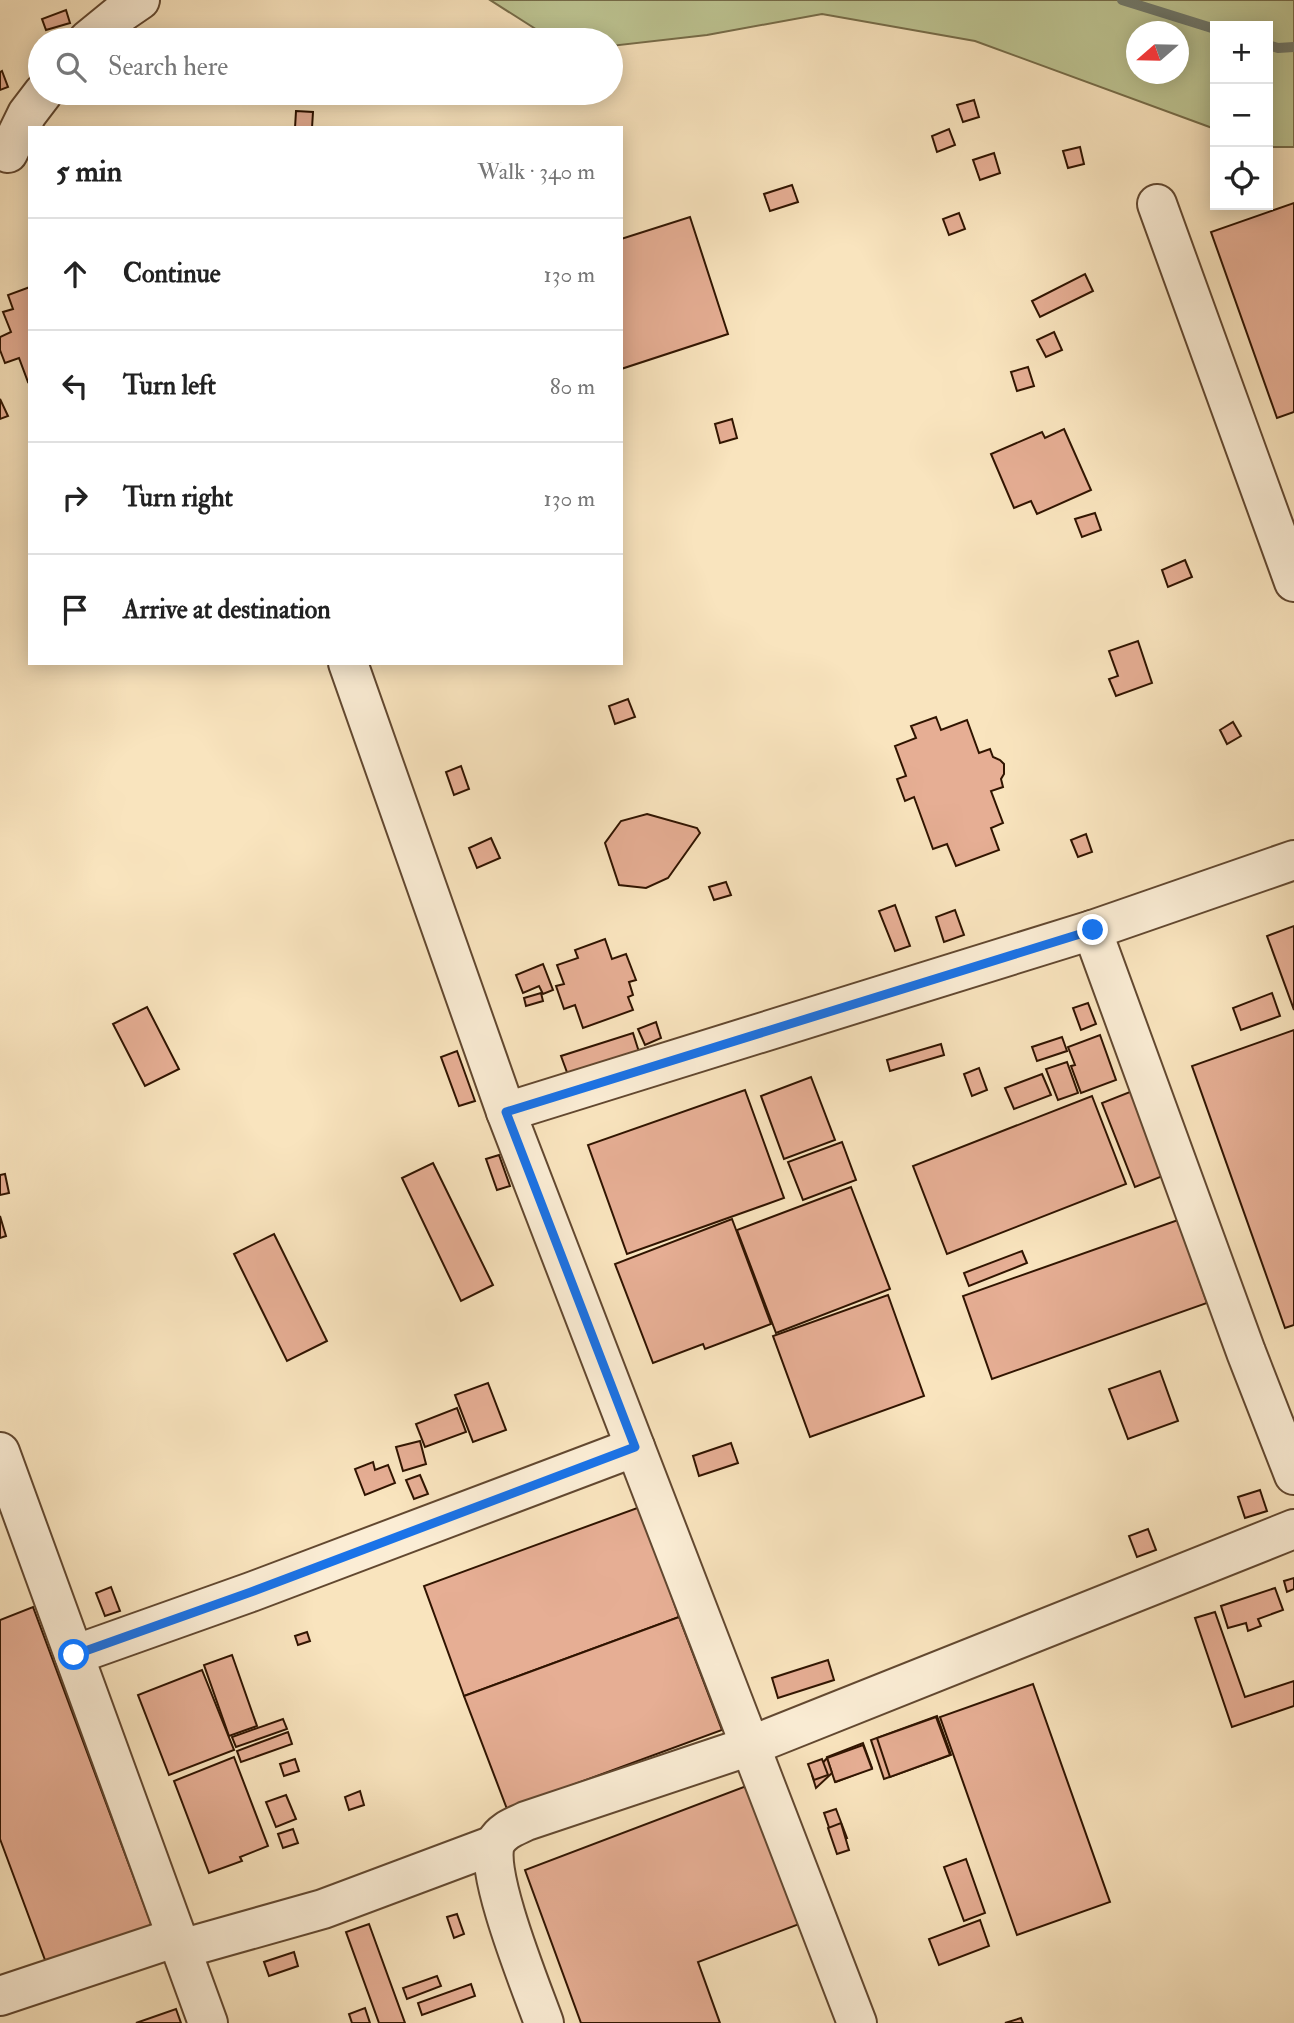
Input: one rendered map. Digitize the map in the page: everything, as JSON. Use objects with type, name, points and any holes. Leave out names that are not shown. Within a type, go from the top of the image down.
[{"type":"street","points":[[104,28],[140,0]]},
{"type":"street","points":[[12,155],[27,114],[34,105]]},
{"type":"street","points":[[1157,204],[1294,582]]},
{"type":"street","points":[[349,665],[506,1112],[857,2023]]},
{"type":"street","points":[[506,1112],[1093,930],[1294,860]]},
{"type":"street","points":[[1093,930],[1246,1352],[1294,1475]]},
{"type":"street","points":[[74,1655],[251,1592],[635,1447]]},
{"type":"street","points":[[0,1452],[208,2023]]},
{"type":"street","points":[[0,1996],[179,1943],[323,1909],[494,1845],[505,1831],[526,1821],[750,1746],[1294,1529]]},
{"type":"street","points":[[494,1845],[495,1869],[504,1911],[544,2023]]},
{"type":"green space","points":[[490,0],[1294,0],[1294,147],[1273,147],[1273,21],[1210,21],[1210,127],[975,41],[822,14],[707,35],[623,45],[623,28],[534,28]]},
{"type":"building","points":[[66,10],[70,23],[45,28],[42,19]]},
{"type":"building","points":[[2,71],[8,87],[0,90],[0,72]]},
{"type":"building","points":[[974,100],[979,117],[963,122],[957,105]]},
{"type":"building","points":[[296,111],[313,112],[312,126],[295,126]]},
{"type":"building","points":[[949,129],[955,145],[937,152],[932,136]]},
{"type":"building","points":[[1080,147],[1084,164],[1068,168],[1063,151]]},
{"type":"building","points":[[994,153],[1000,173],[980,180],[973,160]]},
{"type":"building","points":[[792,185],[798,202],[770,211],[764,194]]},
{"type":"building","points":[[1294,203],[1294,412],[1277,418],[1211,232]]},
{"type":"building","points":[[959,213],[965,229],[949,235],[943,219]]},
{"type":"building","points":[[690,217],[728,334],[623,368],[623,238]]},
{"type":"building","points":[[1085,274],[1093,291],[1040,317],[1032,301]]},
{"type":"building","points":[[28,288],[28,382],[19,358],[5,363],[0,350],[0,337],[11,332],[3,312],[13,309],[8,295]]},
{"type":"building","points":[[1054,332],[1062,350],[1046,357],[1037,340]]},
{"type":"building","points":[[1028,367],[1034,386],[1017,391],[1011,372]]},
{"type":"building","points":[[0,399],[8,416],[0,419]]},
{"type":"building","points":[[732,419],[737,438],[720,443],[715,424]]},
{"type":"building","points":[[1064,429],[1091,490],[1037,514],[1031,501],[1014,508],[991,454],[1042,432],[1045,438]]},
{"type":"building","points":[[1095,513],[1101,530],[1082,537],[1075,519]]},
{"type":"building","points":[[1185,560],[1192,577],[1168,587],[1162,570]]},
{"type":"building","points":[[1138,641],[1152,683],[1116,696],[1109,679],[1118,676],[1109,651]]},
{"type":"building","points":[[628,699],[635,717],[615,724],[609,706]]},
{"type":"building","points":[[936,717],[941,730],[967,720],[979,753],[990,749],[993,757],[1004,764],[1001,779],[1003,787],[991,791],[1003,823],[991,828],[999,850],[956,866],[947,844],[933,849],[914,797],[905,801],[897,779],[906,776],[895,746],[916,738],[911,726]]},
{"type":"building","points":[[1233,722],[1241,736],[1227,744],[1220,730]]},
{"type":"building","points":[[461,766],[469,789],[454,795],[446,772]]},
{"type":"building","points":[[647,814],[697,828],[700,833],[668,878],[646,888],[619,885],[605,843],[621,821]]},
{"type":"building","points":[[1086,834],[1092,852],[1078,857],[1071,840]]},
{"type":"building","points":[[491,838],[500,858],[477,868],[469,848]]},
{"type":"building","points":[[726,882],[731,895],[714,900],[709,887]]},
{"type":"building","points":[[895,905],[910,946],[895,951],[879,911]]},
{"type":"building","points":[[955,910],[964,935],[944,942],[936,917]]},
{"type":"building","points":[[1294,926],[1294,1010],[1267,936]]},
{"type":"building","points":[[605,939],[612,959],[626,954],[636,980],[629,982],[633,995],[628,997],[633,1010],[583,1028],[575,1005],[564,1009],[556,986],[564,984],[557,965],[578,958],[575,950]]},
{"type":"building","points":[[543,964],[553,990],[543,994],[539,986],[523,993],[516,975]]},
{"type":"building","points":[[541,993],[543,1001],[526,1006],[524,998]]},
{"type":"building","points":[[1272,993],[1280,1016],[1241,1030],[1233,1008]]},
{"type":"building","points":[[1088,1003],[1096,1024],[1081,1030],[1073,1008]]},
{"type":"building","points":[[147,1007],[179,1069],[145,1086],[113,1024]]},
{"type":"building","points":[[656,1022],[661,1038],[645,1045],[638,1029]]},
{"type":"building","points":[[1294,1030],[1294,1325],[1285,1328],[1192,1066]]},
{"type":"building","points":[[633,1033],[639,1052],[568,1075],[561,1056]]},
{"type":"building","points":[[1100,1035],[1116,1080],[1081,1093],[1071,1066],[1075,1065],[1068,1047]]},
{"type":"building","points":[[1062,1037],[1067,1051],[1037,1061],[1032,1047]]},
{"type":"building","points":[[941,1044],[944,1055],[890,1071],[887,1060]]},
{"type":"building","points":[[457,1051],[475,1101],[459,1106],[441,1057]]},
{"type":"building","points":[[1067,1062],[1078,1093],[1058,1100],[1046,1069]]},
{"type":"building","points":[[979,1068],[987,1090],[972,1096],[964,1074]]},
{"type":"building","points":[[1042,1074],[1051,1095],[1014,1109],[1005,1088]]},
{"type":"building","points":[[811,1077],[835,1140],[784,1159],[761,1096]]},
{"type":"building","points":[[1140,1088],[1173,1172],[1135,1187],[1102,1103]]},
{"type":"building","points":[[745,1090],[784,1198],[627,1254],[588,1145]]},
{"type":"building","points":[[1092,1096],[1126,1184],[947,1254],[913,1166]]},
{"type":"building","points":[[842,1142],[856,1180],[803,1200],[788,1162]]},
{"type":"building","points":[[499,1155],[510,1186],[497,1190],[486,1159]]},
{"type":"building","points":[[433,1163],[493,1285],[461,1301],[402,1178]]},
{"type":"building","points":[[5,1174],[9,1193],[0,1195],[0,1175]]},
{"type":"building","points":[[851,1187],[890,1289],[776,1333],[737,1230]]},
{"type":"building","points":[[0,1216],[6,1236],[0,1238]]},
{"type":"building","points":[[732,1219],[771,1324],[705,1349],[703,1344],[653,1363],[615,1264]]},
{"type":"building","points":[[1178,1220],[1207,1303],[992,1379],[963,1296]]},
{"type":"building","points":[[274,1234],[327,1341],[287,1361],[234,1254]]},
{"type":"building","points":[[1022,1251],[1027,1263],[969,1286],[964,1273]]},
{"type":"building","points":[[888,1295],[924,1396],[810,1437],[773,1336]]},
{"type":"building","points":[[1160,1371],[1178,1421],[1128,1439],[1109,1389]]},
{"type":"building","points":[[488,1383],[506,1430],[473,1442],[455,1395]]},
{"type":"building","points":[[457,1408],[466,1432],[425,1447],[416,1424]]},
{"type":"building","points":[[420,1441],[426,1464],[403,1471],[396,1447]]},
{"type":"building","points":[[731,1443],[738,1463],[699,1476],[693,1456]]},
{"type":"building","points":[[373,1462],[375,1470],[388,1465],[395,1483],[365,1495],[355,1469]]},
{"type":"building","points":[[420,1475],[428,1494],[414,1499],[406,1480]]},
{"type":"building","points":[[1260,1490],[1267,1511],[1245,1518],[1238,1497]]},
{"type":"building","points":[[640,1507],[679,1617],[464,1696],[424,1586]]},
{"type":"building","points":[[1148,1529],[1156,1550],[1137,1557],[1129,1536]]},
{"type":"building","points":[[1294,1578],[1294,1589],[1287,1592],[1284,1581]]},
{"type":"building","points":[[111,1587],[120,1611],[105,1616],[96,1593]]},
{"type":"building","points":[[1275,1588],[1283,1610],[1258,1619],[1261,1626],[1248,1631],[1246,1623],[1228,1628],[1221,1606]]},
{"type":"building","points":[[33,1607],[153,1929],[48,1968],[0,1839],[0,1620]]},
{"type":"building","points":[[1215,1612],[1245,1697],[1294,1681],[1294,1706],[1232,1727],[1195,1618]]},
{"type":"building","points":[[679,1617],[722,1730],[507,1809],[464,1696]]},
{"type":"building","points":[[307,1632],[310,1641],[298,1645],[295,1636]]},
{"type":"building","points":[[232,1655],[257,1726],[229,1736],[204,1665]]},
{"type":"building","points":[[828,1660],[834,1680],[778,1698],[772,1678]]},
{"type":"building","points":[[202,1670],[234,1750],[169,1775],[138,1695]]},
{"type":"building","points":[[1033,1684],[1110,1902],[1017,1935],[940,1717]]},
{"type":"building","points":[[937,1716],[951,1755],[884,1779],[871,1740]]},
{"type":"building","points":[[936,1717],[950,1755],[890,1777],[877,1738]]},
{"type":"building","points":[[283,1719],[287,1729],[236,1747],[232,1737]]},
{"type":"building","points":[[288,1732],[292,1744],[241,1762],[237,1751]]},
{"type":"building","points":[[863,1743],[872,1768],[836,1782],[827,1757]]},
{"type":"building","points":[[863,1745],[872,1769],[835,1782],[827,1758]]},
{"type":"building","points":[[234,1757],[268,1846],[240,1857],[242,1861],[209,1873],[174,1781]]},
{"type":"building","points":[[827,1758],[832,1773],[816,1788],[812,1775]]},
{"type":"building","points":[[295,1759],[299,1771],[284,1776],[280,1764]]},
{"type":"building","points":[[822,1759],[828,1775],[814,1780],[808,1764]]},
{"type":"building","points":[[749,1785],[802,1923],[698,1962],[720,2023],[581,2023],[525,1870]]},
{"type":"building","points":[[360,1791],[364,1805],[349,1810],[345,1797]]},
{"type":"building","points":[[286,1795],[296,1819],[276,1827],[266,1802]]},
{"type":"building","points":[[836,1809],[847,1838],[834,1842],[824,1813]]},
{"type":"building","points":[[841,1823],[849,1850],[837,1854],[828,1828]]},
{"type":"building","points":[[293,1829],[298,1843],[283,1848],[278,1834]]},
{"type":"building","points":[[966,1859],[985,1913],[964,1921],[944,1867]]},
{"type":"building","points":[[457,1914],[464,1934],[454,1938],[447,1917]]},
{"type":"building","points":[[980,1920],[989,1946],[939,1965],[929,1939]]},
{"type":"building","points":[[369,1924],[405,2023],[379,2023],[346,1932]]},
{"type":"building","points":[[294,1952],[298,1966],[269,1976],[264,1962]]},
{"type":"building","points":[[437,1976],[441,1986],[407,1999],[403,1988]]},
{"type":"building","points":[[471,1984],[475,1996],[422,2015],[418,2003]]},
{"type":"building","points":[[365,2008],[370,2023],[352,2023],[349,2014]]},
{"type":"building","points":[[176,2009],[181,2023],[136,2023]]},
{"type":"building","points":[[1021,2018],[1023,2023],[1005,2023]]},
{"type":"waterway","points":[[1122,0],[1210,27]]},
{"type":"waterway","points":[[1273,46],[1294,47]]},
{"type":"route","points":[[74,1655],[251,1592],[635,1447],[506,1112],[1093,930]]}]
